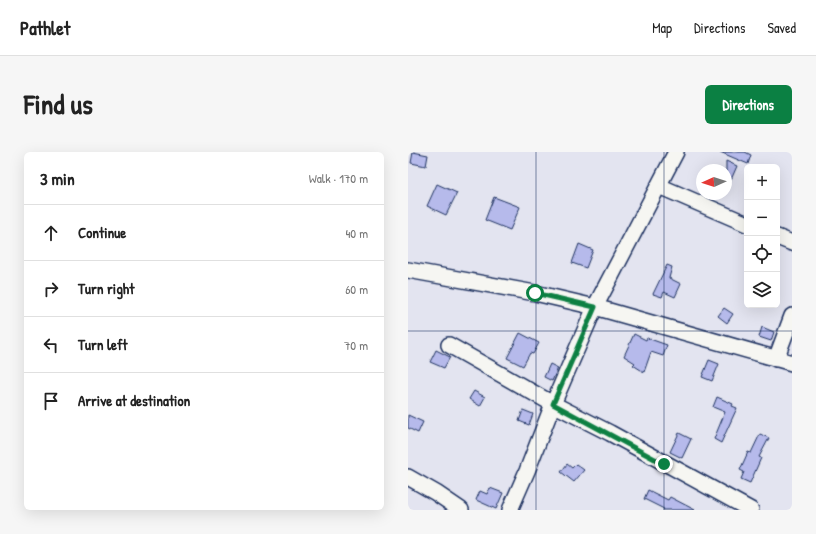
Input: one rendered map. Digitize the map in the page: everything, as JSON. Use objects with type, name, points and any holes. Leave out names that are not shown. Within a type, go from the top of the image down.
[{"type":"street","points":[[510,510],[553,404],[595,307],[676,152]]},
{"type":"street","points":[[659,186],[744,223]]},
{"type":"street","points":[[780,238],[792,243]]},
{"type":"street","points":[[408,270],[535,293],[595,307],[792,363]]},
{"type":"street","points":[[776,359],[792,316]]},
{"type":"street","points":[[449,345],[553,404],[751,510]]},
{"type":"street","points":[[408,477],[436,493],[461,510]]},
{"type":"building","points":[[413,152],[428,155],[426,166],[411,163]]},
{"type":"building","points":[[720,152],[745,152],[751,155],[748,164]]},
{"type":"building","points":[[726,161],[737,166],[732,177],[732,164],[726,164]]},
{"type":"building","points":[[437,184],[457,193],[446,215],[427,206]]},
{"type":"building","points":[[494,197],[520,207],[510,230],[485,220]]},
{"type":"building","points":[[579,244],[593,250],[586,268],[572,263]]},
{"type":"building","points":[[667,265],[672,267],[669,278],[681,284],[675,297],[664,292],[662,297],[653,294]]},
{"type":"building","points":[[724,308],[733,314],[727,323],[718,316]]},
{"type":"building","points":[[762,327],[774,332],[771,341],[759,337]]},
{"type":"building","points":[[520,333],[539,343],[533,354],[530,353],[523,366],[507,358]]},
{"type":"building","points":[[634,334],[646,340],[647,338],[667,345],[663,356],[651,352],[644,372],[633,365],[635,363],[624,356]]},
{"type":"building","points":[[436,350],[450,357],[444,368],[430,362]]},
{"type":"building","points":[[709,360],[719,364],[712,381],[702,377]]},
{"type":"building","points":[[550,364],[558,368],[552,381],[544,377]]},
{"type":"building","points":[[474,391],[485,397],[480,406],[469,399]]},
{"type":"building","points":[[717,397],[733,404],[732,406],[737,408],[721,443],[714,439],[725,412],[713,407]]},
{"type":"building","points":[[523,410],[533,414],[529,425],[519,421]]},
{"type":"building","points":[[408,415],[423,422],[418,433],[408,428]]},
{"type":"building","points":[[679,433],[691,439],[682,458],[670,452]]},
{"type":"building","points":[[760,434],[769,438],[759,457],[761,458],[750,483],[741,479],[744,472],[740,470],[748,452],[751,453]]},
{"type":"building","points":[[567,464],[572,468],[576,464],[584,470],[574,482],[561,472]]},
{"type":"building","points":[[490,488],[503,493],[496,509],[476,500],[480,491],[487,494]]},
{"type":"building","points":[[648,490],[668,500],[670,497],[695,510],[663,510],[664,509],[644,499]]},
{"type":"route","points":[[535,293],[595,307],[553,404],[610,433],[664,464]]}]
